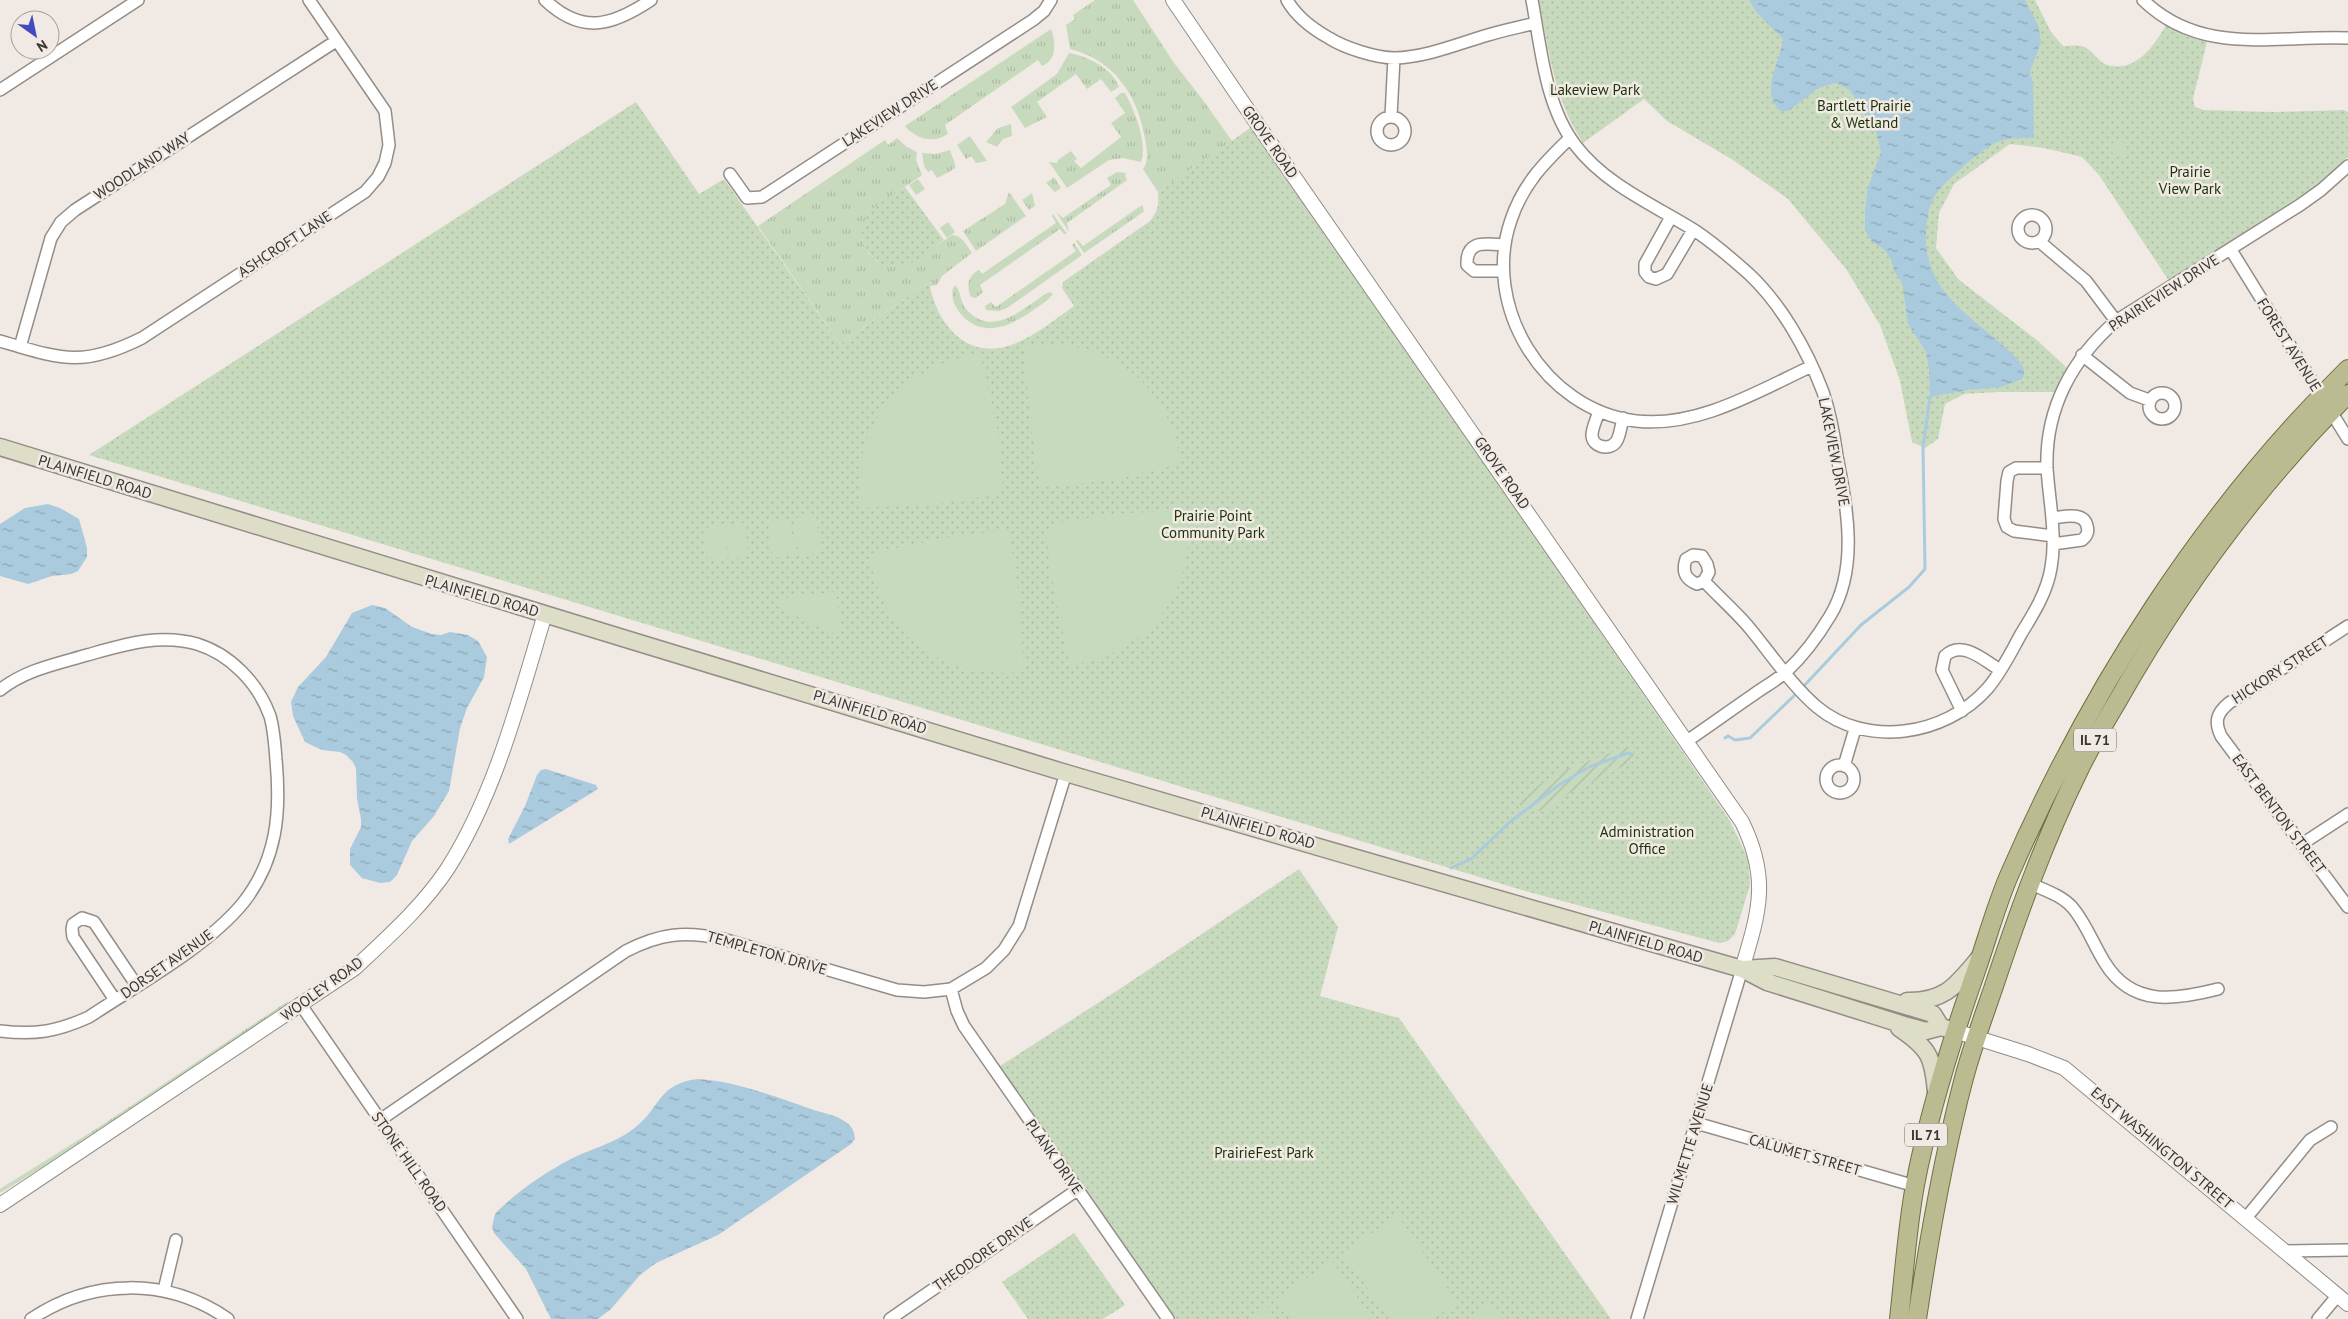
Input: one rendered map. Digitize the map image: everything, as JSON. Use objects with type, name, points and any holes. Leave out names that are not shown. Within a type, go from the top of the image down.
[{"type":"main road","name":"IL 71","points":[[1899,1319],[1915,1186],[1948,1029],[1981,955],[2010,874],[2040,809],[2095,701],[2122,657],[2202,538],[2272,450],[2321,395],[2348,369]]},
{"type":"main road","name":"IL 71","points":[[1917,1319],[1928,1246],[1951,1127],[1965,1075],[2029,883],[2080,767],[2143,656],[2213,552],[2266,484],[2348,394]]},
{"type":"main road","name":"PLAINFIELD ROAD","points":[[0,448],[1066,772],[1742,969],[1767,982],[1884,1019],[1926,1031],[1948,1029]]},
{"type":"main road","points":[[1890,1001],[1922,1002],[1943,995],[1956,984],[1981,955]]},
{"type":"main road","name":"PLAINFIELD ROAD","points":[[1742,969],[1775,967],[1933,1014],[1948,1029]]},
{"type":"main road","points":[[1884,1019],[1923,1046],[1931,1058],[1936,1092]]},
{"type":"street","points":[[0,90],[138,0]]},
{"type":"street","name":"ASHCROFT LANE","points":[[0,341],[72,359],[96,356],[120,349],[142,338],[365,192],[378,177],[389,145],[385,111],[309,0]]},
{"type":"street","points":[[545,0],[559,13],[576,21],[594,23],[612,21],[628,15],[651,0]]},
{"type":"street","name":"LAKEVIEW DRIVE","points":[[730,174],[746,198],[762,197],[1033,20],[1044,11],[1051,0]]},
{"type":"street","name":"GROVE ROAD","points":[[1173,0],[1258,126],[1742,822],[1756,856],[1760,902],[1742,969]]},
{"type":"street","points":[[1287,0],[1305,21],[1336,43],[1353,49],[1394,58],[1438,51],[1488,35],[1536,23]]},
{"type":"street","name":"LAKEVIEW DRIVE","points":[[1532,0],[1547,80],[1570,138],[1589,160],[1614,182],[1693,230],[1722,251],[1751,276],[1776,305],[1792,329],[1812,366],[1830,416],[1847,518],[1849,552],[1844,580],[1832,613],[1813,643],[1786,672],[1687,741]]},
{"type":"street","points":[[2143,0],[2163,17],[2207,36],[2240,41],[2348,38]]},
{"type":"street","name":"WOODLAND WAY","points":[[20,347],[51,238],[61,222],[75,210],[336,41]]},
{"type":"street","points":[[1391,116],[1394,58]]},
{"type":"street","points":[[1570,138],[1542,163],[1525,188],[1511,219],[1504,245],[1502,272],[1508,308],[1529,351],[1552,380],[1568,393],[1599,411],[1623,418],[1658,421],[1690,417],[1721,407],[1812,366]]},
{"type":"street","name":"PRAIRIEVIEW DRIVE","points":[[1704,581],[1746,624],[1817,707],[1855,729],[1908,730],[1935,725],[1962,711],[1988,688],[2042,598],[2051,569],[2053,540],[2047,468],[2048,442],[2055,407],[2064,383],[2082,355],[2116,321],[2231,250],[2345,174]]},
{"type":"street","points":[[1671,217],[1645,264],[1649,277],[1656,279],[1667,274],[1693,230]]},
{"type":"street","points":[[2040,242],[2086,281],[2116,321]]},
{"type":"street","points":[[1502,272],[1474,271],[1467,265],[1467,256],[1471,248],[1479,244],[1504,245]]},
{"type":"street","name":"FOREST AVENUE","points":[[2231,250],[2348,439]]},
{"type":"street","points":[[2082,355],[2130,393],[2150,400]]},
{"type":"street","points":[[1599,411],[1592,434],[1594,442],[1600,447],[1609,447],[1616,442],[1623,418]]},
{"type":"street","points":[[2047,468],[2020,468],[2010,472],[2006,481],[2004,519],[2008,527],[2014,531],[2053,540],[2082,540],[2088,533],[2085,520],[2079,517],[2052,518]]},
{"type":"street","name":"WOOLEY ROAD","points":[[0,1206],[356,968],[403,923],[447,868],[483,803],[517,705],[545,614]]},
{"type":"street","name":"HICKORY STREET","points":[[2217,718],[2220,710],[2229,703],[2348,626]]},
{"type":"street","name":"DORSET AVENUE","points":[[0,690],[33,671],[139,641],[159,638],[199,644],[231,662],[243,673],[263,700],[274,732],[279,813],[268,857],[260,877],[243,902],[210,936],[89,1017],[61,1029],[27,1034],[0,1031]]},
{"type":"street","points":[[1962,711],[1942,670],[1945,656],[1961,649],[1970,651],[2000,670]]},
{"type":"street","name":"EAST BENTON STREET","points":[[2217,718],[2216,726],[2220,736],[2348,907]]},
{"type":"street","points":[[1844,766],[1855,729]]},
{"type":"street","name":"TEMPLETON DRIVE","points":[[380,1120],[626,951],[646,941],[670,935],[696,933],[723,939],[897,990],[924,992],[951,989],[986,968],[1004,950],[1019,926],[1066,772]]},
{"type":"street","points":[[2302,844],[2348,814]]},
{"type":"street","points":[[2029,883],[2060,897],[2072,908],[2106,965],[2119,980],[2141,994],[2162,999],[2191,996],[2218,989]]},
{"type":"street","points":[[115,1000],[73,938],[72,929],[82,918],[94,922],[137,986]]},
{"type":"street","name":"WILMETTE AVENUE","points":[[1637,1319],[1742,969]]},
{"type":"street","name":"PLANK DRIVE","points":[[951,989],[957,1011],[964,1026],[1168,1319]]},
{"type":"street","name":"STONE HILL ROAD","points":[[301,1005],[517,1319]]},
{"type":"street","name":"EAST WASHINGTON STREET","points":[[1948,1029],[2028,1054],[2064,1068],[2343,1300]]},
{"type":"street","name":"CALUMET STREET","points":[[1696,1124],[1915,1186]]},
{"type":"street","points":[[2246,1218],[2310,1140],[2331,1128]]},
{"type":"street","name":"THEODORE DRIVE","points":[[890,1319],[1077,1190]]},
{"type":"street","points":[[164,1290],[176,1240]]},
{"type":"street","points":[[2285,1251],[2348,1250]]},
{"type":"street","points":[[31,1319],[66,1299],[95,1290],[140,1287],[164,1290],[193,1300],[228,1319]]},
{"type":"street","points":[[2318,1319],[2343,1300]]},
{"type":"green space","points":[[1095,0],[1133,0],[1174,63],[1232,141],[1158,192],[1143,169],[1147,159],[1146,143],[1142,123],[1130,94],[1111,71],[1099,62],[1086,54],[1070,49],[1066,25],[1075,19],[1073,15]]},
{"type":"green space","name":"Bartlett Prairie & Wetland","points":[[1539,0],[2035,0],[2051,32],[2063,46],[2082,46],[2107,65],[2117,66],[2127,65],[2143,56],[2156,41],[2166,25],[2186,36],[2207,42],[2193,99],[2195,107],[2204,110],[2273,112],[2343,110],[2348,112],[2348,157],[2311,189],[2169,281],[2099,175],[2082,157],[2044,148],[2010,144],[1954,184],[1939,213],[1936,248],[1958,279],[2038,341],[2067,368],[2055,392],[1964,394],[1945,404],[1938,439],[1925,448],[1912,442],[1900,381],[1880,325],[1846,269],[1788,199],[1733,160],[1667,121],[1644,99],[1583,143],[1565,109],[1559,92]]},
{"type":"green space","points":[[1051,29],[1054,39],[1054,50],[1047,63],[1042,66],[1038,60],[945,125],[948,134],[936,139],[925,139],[914,134],[905,126]]},
{"type":"green space","points":[[1069,53],[1098,64],[1111,74],[1119,87],[1111,92],[1101,79],[1087,89],[1076,74],[1037,102],[1047,117],[1025,128],[1011,107],[1057,74]]},
{"type":"green space","points":[[1121,93],[1125,93],[1139,126],[1143,145],[1141,162],[1123,158],[1109,160],[1067,188],[1049,162],[1057,163],[1058,160],[1071,151],[1077,159],[1074,161],[1081,168],[1121,137],[1111,123],[1125,113],[1115,98]]},
{"type":"green space","name":"Prairie Point Community Park","points":[[636,102],[699,194],[724,179],[840,344],[929,282],[938,311],[946,324],[967,343],[980,348],[995,349],[1028,338],[1074,306],[1062,288],[1063,282],[1150,221],[1157,208],[1158,192],[1253,126],[1730,821],[1748,859],[1750,885],[1735,934],[1728,941],[1719,943],[1525,891],[89,455]]},
{"type":"green space","points":[[1011,124],[1012,136],[1003,139],[997,147],[986,142],[998,128]]},
{"type":"green space","points":[[970,136],[987,161],[976,163],[971,156],[966,159],[957,145]]},
{"type":"green space","points":[[897,138],[907,147],[917,152],[916,160],[922,175],[872,210],[862,233],[863,242],[869,254],[878,262],[909,264],[952,235],[961,239],[972,253],[942,276],[937,285],[930,286],[929,282],[840,344],[758,226],[885,140],[888,145]]},
{"type":"green space","points":[[2120,138],[2128,150],[2116,158],[2108,146]]},
{"type":"green space","points":[[950,150],[955,168],[937,178],[932,170],[928,172],[924,166],[922,153],[936,154]]},
{"type":"green space","points":[[1117,172],[1126,173],[1127,180],[1067,223],[1069,232],[1056,212],[1063,218],[1111,185],[1107,178]]},
{"type":"green space","points":[[1054,177],[1061,188],[1055,192],[1046,183]]},
{"type":"green space","points":[[918,179],[925,189],[916,195],[909,185]]},
{"type":"green space","points":[[905,187],[944,240],[909,264],[899,267],[890,266],[873,258],[863,242],[862,232],[864,222],[871,211]]},
{"type":"green space","points":[[1009,192],[1026,216],[976,251],[963,231],[1005,204]]},
{"type":"green space","points":[[1032,193],[1035,206],[1029,210],[1022,200]]},
{"type":"green space","points":[[1142,205],[1144,211],[1084,253],[1076,241],[1078,240],[1083,246]]},
{"type":"green space","points":[[1053,214],[1067,234],[1064,234],[1060,229],[980,285],[983,292],[976,298],[971,297],[968,285],[972,275],[979,270],[982,274],[1056,223],[1052,216]]},
{"type":"green space","points":[[948,222],[955,232],[947,238],[940,228]]},
{"type":"green space","points":[[1074,243],[1082,255],[1007,308],[999,311],[986,310],[985,306],[991,302],[996,307],[1076,251],[1072,245]]},
{"type":"green space","points":[[955,285],[966,309],[977,318],[987,322],[1008,318],[1049,292],[1053,294],[1049,299],[1014,322],[1005,326],[986,328],[968,321],[960,313],[953,298],[952,291]]},
{"type":"green space","points":[[1056,344],[1081,348],[1103,356],[1124,367],[1141,381],[1156,398],[1167,417],[1176,439],[1181,464],[1112,480],[1046,487],[1039,481],[1030,421],[1025,347]]},
{"type":"green space","points":[[980,353],[997,427],[1003,487],[998,494],[937,504],[862,508],[860,478],[864,451],[873,426],[886,405],[905,386],[927,371],[952,360]]},
{"type":"green space","points":[[1187,510],[1188,539],[1185,566],[1176,591],[1163,613],[1145,632],[1124,647],[1098,658],[1070,665],[1054,592],[1046,531],[1052,524],[1112,514]]},
{"type":"green space","points":[[816,515],[821,552],[799,555],[794,518]]},
{"type":"green space","points":[[790,519],[795,555],[773,558],[768,522]]},
{"type":"green space","points":[[744,523],[749,556],[729,559],[724,526]]},
{"type":"green space","points":[[723,526],[728,558],[708,562],[703,529]]},
{"type":"green space","points":[[1003,530],[1010,536],[1019,597],[1024,672],[994,672],[966,668],[942,660],[920,647],[902,630],[887,609],[876,583],[869,554],[944,538]]},
{"type":"green space","points":[[833,592],[836,594],[841,628],[837,632],[828,634],[825,630],[777,606],[777,599]]},
{"type":"green space","points":[[1626,747],[1633,751],[1634,761],[1571,792],[1547,809],[1538,811],[1515,803],[1534,788],[1567,769]]},
{"type":"green space","name":"PrairieFest Park","points":[[1299,869],[1338,927],[1320,996],[1399,1018],[1611,1319],[1176,1319],[1000,1066]]},
{"type":"green space","points":[[288,1001],[286,1007],[58,1158],[0,1193],[0,1189],[99,1127]]},
{"type":"green space","points":[[1398,1216],[1457,1302],[1433,1319],[1389,1319],[1343,1253]]},
{"type":"green space","points":[[1074,1233],[1125,1305],[1103,1319],[1028,1319],[1002,1282]]},
{"type":"green space","points":[[1332,1261],[1372,1319],[1292,1319],[1278,1298]]},
{"type":"green space","points":[[1490,1304],[1501,1319],[1468,1319]]},
{"type":"green space","points":[[1267,1306],[1276,1319],[1248,1319]]},
{"type":"water","points":[[1749,0],[2025,0],[2038,25],[2041,42],[2030,72],[2033,84],[2034,138],[2001,140],[1981,152],[1958,171],[1932,200],[1926,234],[1928,256],[1934,276],[1958,306],[2019,361],[2024,370],[2022,379],[2002,387],[1968,390],[1930,397],[1926,352],[1908,324],[1902,282],[1894,271],[1892,261],[1884,249],[1872,242],[1865,230],[1868,187],[1881,152],[1877,134],[1850,90],[1836,83],[1818,88],[1790,110],[1782,112],[1775,105],[1771,87],[1772,78],[1783,39],[1757,13]]},
{"type":"water","points":[[48,504],[60,508],[79,519],[87,548],[87,557],[78,571],[71,574],[52,576],[28,584],[0,576],[0,524],[25,508]]},
{"type":"water","points":[[372,605],[385,608],[412,627],[432,634],[441,635],[450,632],[468,635],[478,641],[487,657],[484,677],[467,708],[460,728],[449,791],[434,816],[412,841],[397,875],[390,882],[380,883],[362,878],[350,865],[350,849],[361,827],[357,799],[356,768],[346,755],[340,752],[322,750],[305,742],[293,716],[291,702],[298,687],[326,657],[352,613]]},
{"type":"water","points":[[546,769],[596,785],[598,789],[509,844],[508,839],[525,806],[537,775],[541,770]]},
{"type":"water","points":[[698,1079],[741,1086],[834,1116],[851,1126],[855,1139],[851,1144],[718,1235],[656,1263],[640,1275],[611,1309],[598,1319],[551,1319],[526,1269],[494,1233],[492,1227],[495,1214],[530,1184],[550,1171],[629,1132],[645,1118],[662,1096],[675,1086]]},
{"type":"waterway","points":[[1802,688],[1861,625],[1909,587],[1925,569],[1923,447],[1930,397]]},
{"type":"waterway","points":[[1725,738],[1728,736],[1735,740],[1750,738],[1797,693]]},
{"type":"waterway","points":[[1451,868],[1471,859],[1511,821],[1559,785],[1589,767],[1628,753],[1632,754]]},
{"type":"park label","name":"Lakeview Park","points":[[1595,90]]},
{"type":"park label","name":"Prairie View Park","points":[[2190,180]]},
{"type":"park label","name":"Administration Office","points":[[1647,840]]}]
